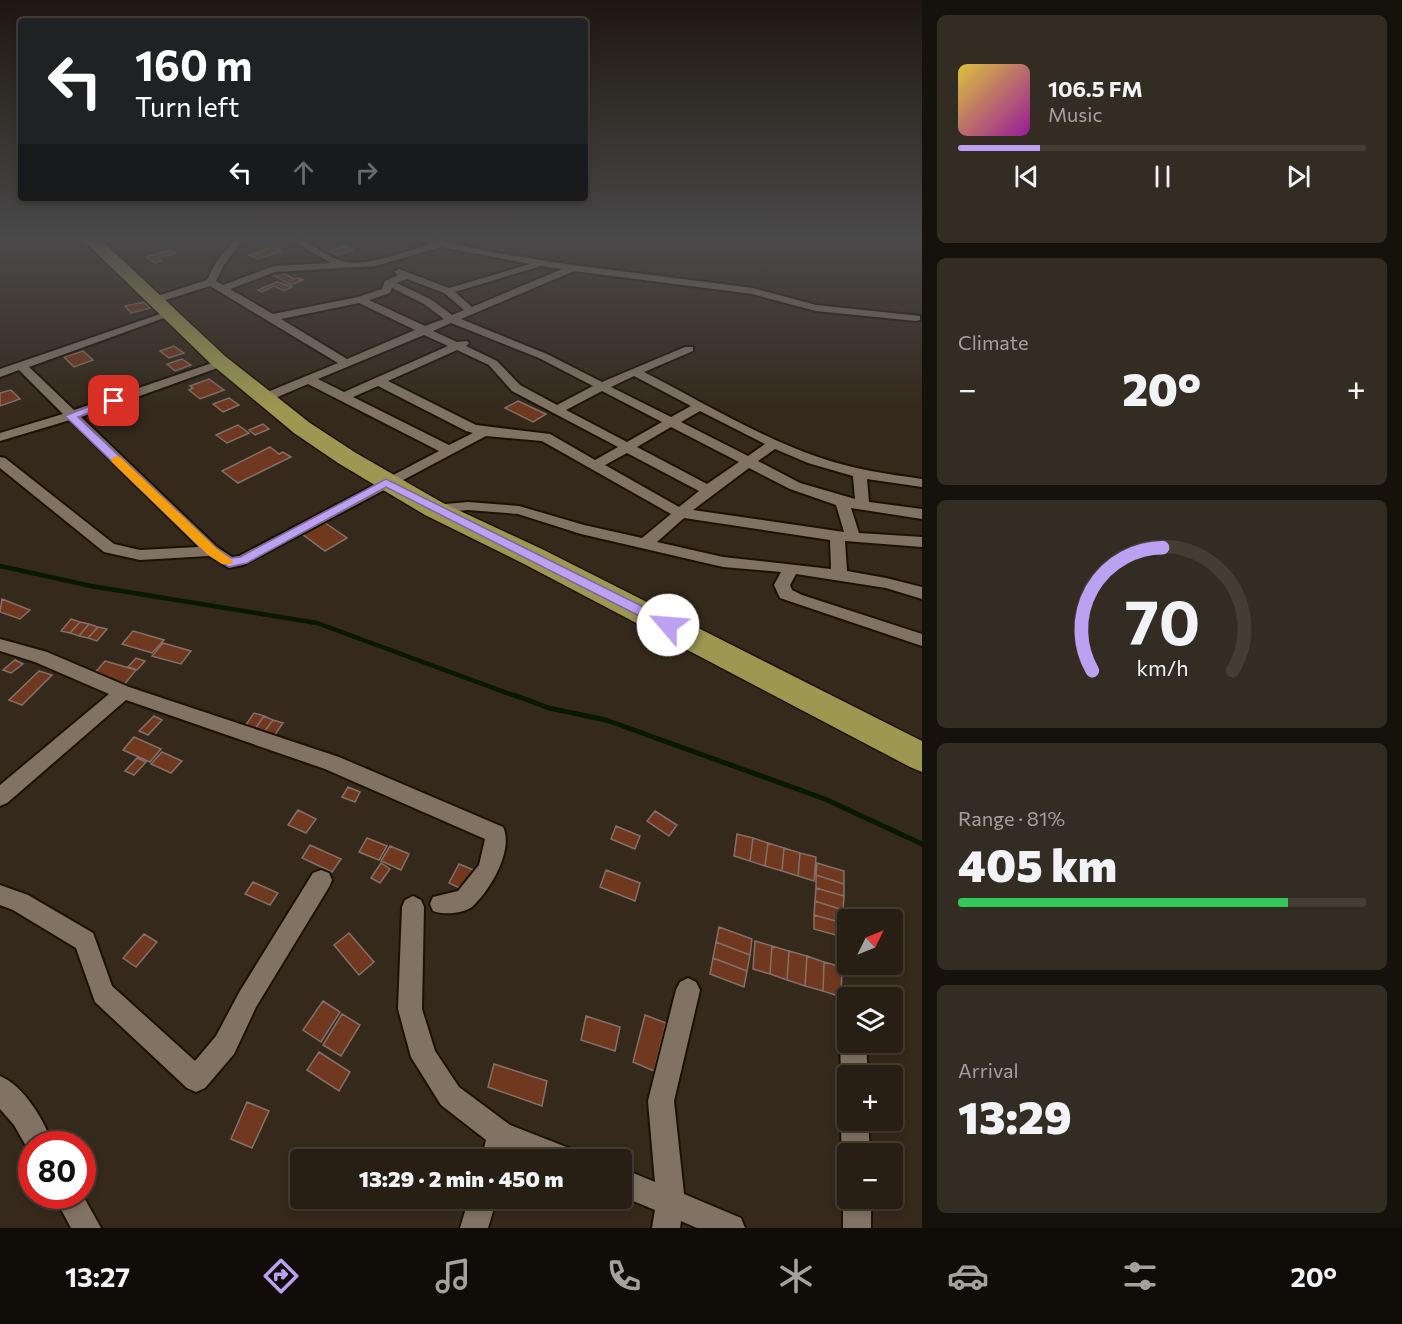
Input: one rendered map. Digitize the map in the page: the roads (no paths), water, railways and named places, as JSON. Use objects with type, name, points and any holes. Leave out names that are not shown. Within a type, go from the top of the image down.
[{"type":"highway","points":[[150,295],[222,363],[264,398],[302,428],[386,482],[922,757]]},
{"type":"street","points":[[0,373],[163,307],[185,295]]},
{"type":"street","points":[[233,295],[346,363]]},
{"type":"street","points":[[271,318],[374,295]]},
{"type":"street","points":[[414,295],[428,302],[451,319],[543,356],[795,486],[842,502],[922,514]]},
{"type":"street","points":[[453,295],[471,310]]},
{"type":"street","points":[[264,398],[507,295]]},
{"type":"street","points":[[768,295],[816,309],[916,318]]},
{"type":"street","points":[[360,300],[493,363],[516,388],[708,490]]},
{"type":"street","points":[[344,397],[486,332]]},
{"type":"street","points":[[556,410],[602,386],[689,349]]},
{"type":"street","points":[[0,437],[70,416],[222,363]]},
{"type":"street","points":[[21,366],[70,416],[212,551],[229,562],[243,560],[386,482],[484,432]]},
{"type":"street","points":[[635,372],[774,444],[813,460],[860,474],[919,483],[922,506]]},
{"type":"street","points":[[308,379],[448,450]]},
{"type":"street","points":[[378,381],[441,415],[484,432],[539,435],[679,513],[845,536],[922,542]]},
{"type":"street","points":[[596,465],[701,405]]},
{"type":"street","points":[[645,544],[708,490],[774,444]]},
{"type":"street","points":[[0,461],[109,548],[140,555],[212,551]]},
{"type":"street","points":[[860,474],[862,505]]},
{"type":"street","points":[[839,576],[845,536],[842,502]]},
{"type":"street","points":[[434,508],[468,506],[519,510],[581,529],[723,562],[791,568],[886,583],[922,593]]},
{"type":"street","points":[[791,568],[782,585],[786,594],[922,640]]},
{"type":"street","points":[[0,645],[41,657],[123,692],[332,763],[496,834],[489,869],[464,900],[441,904]]},
{"type":"street","points":[[0,797],[123,692]]},
{"type":"street","points":[[0,895],[20,902],[85,941],[103,994],[196,1080],[225,1045],[248,999],[321,880]]},
{"type":"street","points":[[413,908],[410,1009],[424,1057],[450,1096],[498,1147]]},
{"type":"street","points":[[669,1215],[661,1101],[688,990]]},
{"type":"street","points":[[0,1089],[23,1116],[32,1131]]},
{"type":"street","points":[[632,1190],[669,1215],[731,1228]]},
{"type":"street","points":[[76,1209],[87,1228]]},
{"type":"street","points":[[474,1228],[480,1209]]},
{"type":"street","points":[[857,1209],[857,1228]]},
{"type":"waterway","points":[[0,566],[91,586],[317,623],[518,697]]},
{"type":"waterway","points":[[514,695],[549,708],[606,720],[825,799],[922,844]]}]
